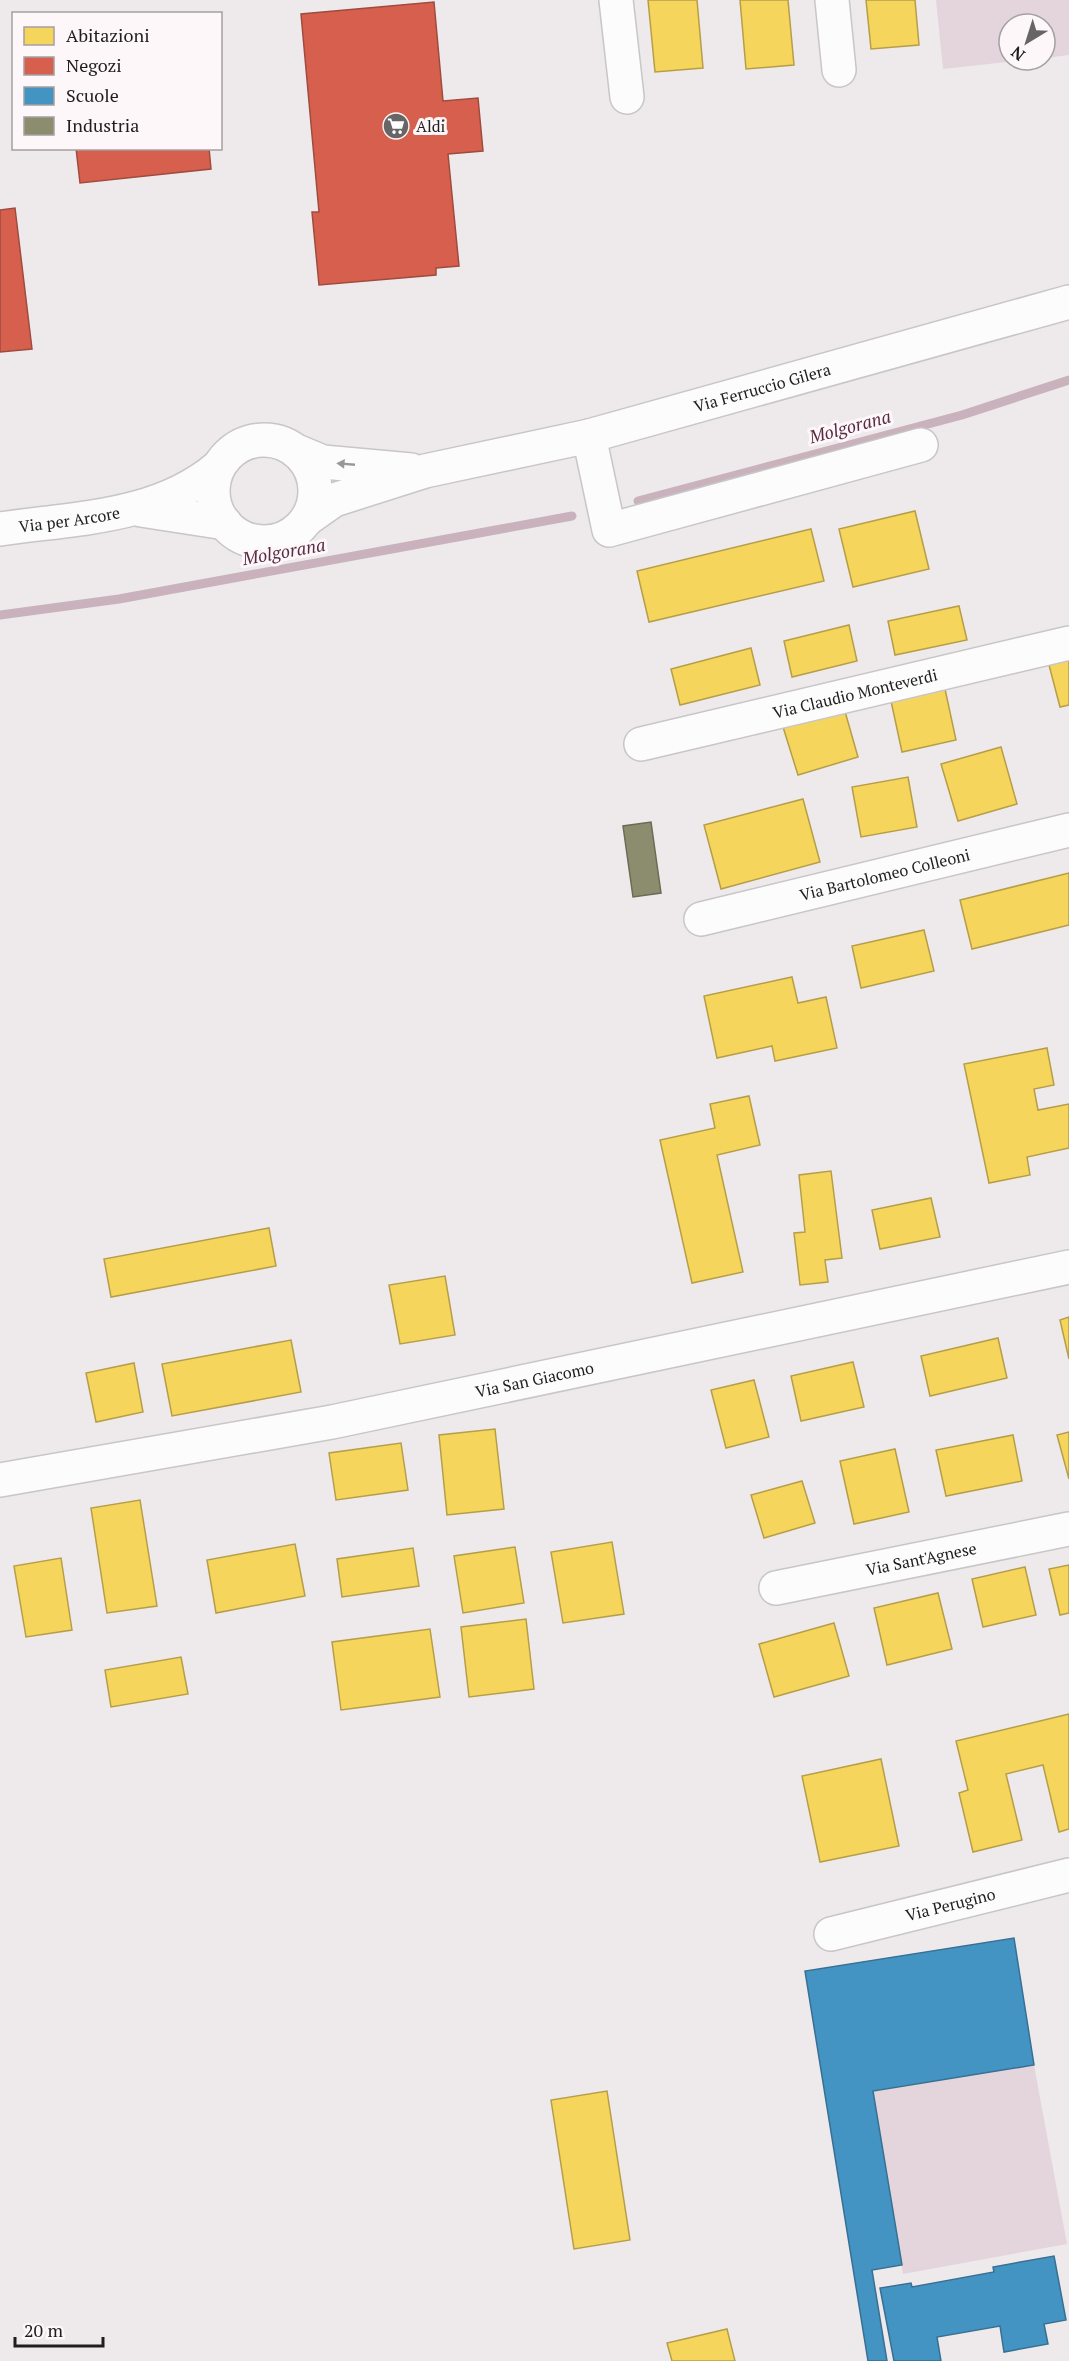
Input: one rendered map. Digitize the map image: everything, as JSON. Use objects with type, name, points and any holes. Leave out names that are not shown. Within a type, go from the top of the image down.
[{"type":"street","points":[[616,0],[627,97]]},
{"type":"street","points":[[832,0],[839,70]]},
{"type":"street","name":"Via Ferruccio Gilera","points":[[225,523],[246,539],[274,541],[287,537],[334,500],[439,468],[589,436],[1069,302]]},
{"type":"street","points":[[589,436],[609,530],[921,445]]},
{"type":"street","name":"Via Ferruccio Gilera","points":[[218,467],[227,455],[240,445],[255,440],[278,442],[323,462],[439,468]]},
{"type":"street","points":[[299,452],[309,465],[314,480],[313,507],[307,519]]},
{"type":"street","points":[[218,467],[213,482],[213,498],[225,523]]},
{"type":"street","name":"Via per Arcore","points":[[0,529],[139,509],[197,485],[218,467]]},
{"type":"street","name":"Via per Arcore","points":[[139,509],[225,523]]},
{"type":"street","name":"Via Claudio Monteverdi","points":[[641,744],[1069,643]]},
{"type":"street","name":"Via Bartolomeo Colleoni","points":[[701,919],[1069,830]]},
{"type":"street","name":"Via San Giacomo","points":[[0,1480],[332,1422],[1069,1267]]},
{"type":"street","name":"Via Sant'Agnese","points":[[776,1588],[1069,1529]]},
{"type":"street","name":"Via Perugino","points":[[831,1934],[1069,1875]]},
{"type":"shaded area","points":[[936,0],[1069,0],[1069,55],[1057,56],[1057,12],[997,12],[997,63],[943,69]]},
{"type":"shaded area","points":[[1034,2065],[1067,2244],[903,2274],[873,2091]]},
{"type":"building: Abitazioni","points":[[648,0],[697,0],[703,68],[655,72]]},
{"type":"building: Abitazioni","points":[[740,0],[788,0],[794,65],[746,69]]},
{"type":"building: Abitazioni","points":[[866,0],[915,0],[919,45],[871,49]]},
{"type":"building: Abitazioni","points":[[915,511],[929,569],[853,587],[839,529]]},
{"type":"building: Abitazioni","points":[[811,529],[824,581],[649,622],[637,571]]},
{"type":"building: Abitazioni","points":[[959,606],[967,640],[895,655],[888,621]]},
{"type":"building: Abitazioni","points":[[849,625],[857,661],[792,677],[784,641]]},
{"type":"building: Abitazioni","points":[[751,648],[760,685],[680,705],[671,669]]},
{"type":"building: Abitazioni","points":[[1069,660],[1069,705],[1060,707],[1049,665]]},
{"type":"building: Abitazioni","points":[[945,689],[956,740],[902,752],[891,701]]},
{"type":"building: Abitazioni","points":[[844,708],[858,757],[798,775],[783,727]]},
{"type":"building: Abitazioni","points":[[1001,747],[1017,804],[958,821],[941,764]]},
{"type":"building: Abitazioni","points":[[908,777],[917,827],[861,837],[852,787]]},
{"type":"building: Abitazioni","points":[[803,799],[820,862],[721,889],[704,825]]},
{"type":"building: Abitazioni","points":[[1069,873],[1069,925],[972,949],[960,900]]},
{"type":"building: Abitazioni","points":[[924,930],[934,971],[861,988],[852,946]]},
{"type":"building: Abitazioni","points":[[792,977],[798,1003],[826,997],[837,1048],[775,1061],[772,1046],[717,1058],[704,996]]},
{"type":"building: Abitazioni","points":[[1047,1048],[1054,1085],[1034,1089],[1038,1110],[1069,1104],[1069,1148],[1027,1157],[1030,1175],[989,1183],[964,1064]]},
{"type":"building: Abitazioni","points":[[749,1096],[760,1145],[717,1155],[743,1272],[692,1283],[660,1140],[715,1128],[710,1104]]},
{"type":"building: Abitazioni","points":[[831,1171],[842,1258],[825,1260],[828,1282],[800,1285],[794,1233],[805,1232],[799,1175]]},
{"type":"building: Abitazioni","points":[[931,1198],[940,1237],[880,1249],[872,1210]]},
{"type":"building: Abitazioni","points":[[269,1228],[276,1266],[111,1297],[104,1259]]},
{"type":"building: Abitazioni","points":[[445,1276],[455,1335],[400,1344],[389,1285]]},
{"type":"building: Abitazioni","points":[[1069,1317],[1069,1359],[1060,1320]]},
{"type":"building: Abitazioni","points":[[998,1338],[1007,1378],[930,1396],[921,1356]]},
{"type":"building: Abitazioni","points":[[291,1340],[301,1392],[172,1416],[162,1364]]},
{"type":"building: Abitazioni","points":[[853,1362],[864,1407],[801,1421],[791,1376]]},
{"type":"building: Abitazioni","points":[[134,1363],[143,1412],[96,1422],[86,1373]]},
{"type":"building: Abitazioni","points":[[754,1380],[769,1437],[726,1448],[711,1390]]},
{"type":"building: Abitazioni","points":[[495,1429],[504,1509],[447,1515],[439,1435]]},
{"type":"building: Abitazioni","points":[[1069,1432],[1069,1479],[1057,1435]]},
{"type":"building: Abitazioni","points":[[1013,1435],[1022,1481],[946,1496],[936,1450]]},
{"type":"building: Abitazioni","points":[[401,1443],[408,1490],[336,1500],[329,1453]]},
{"type":"building: Abitazioni","points":[[895,1449],[909,1512],[854,1524],[840,1461]]},
{"type":"building: Abitazioni","points":[[802,1481],[815,1523],[764,1538],[751,1495]]},
{"type":"building: Abitazioni","points":[[140,1500],[157,1606],[107,1613],[91,1508]]},
{"type":"building: Abitazioni","points":[[612,1542],[624,1614],[563,1623],[551,1552]]},
{"type":"building: Abitazioni","points":[[295,1544],[305,1596],[216,1613],[207,1560]]},
{"type":"building: Abitazioni","points":[[515,1547],[524,1603],[463,1613],[454,1556]]},
{"type":"building: Abitazioni","points":[[413,1548],[419,1586],[342,1597],[337,1559]]},
{"type":"building: Abitazioni","points":[[61,1558],[72,1630],[26,1637],[14,1566]]},
{"type":"building: Abitazioni","points":[[1069,1565],[1069,1613],[1060,1615],[1049,1569]]},
{"type":"building: Abitazioni","points":[[1025,1567],[1036,1615],[983,1627],[972,1579]]},
{"type":"building: Abitazioni","points":[[938,1593],[952,1649],[887,1665],[874,1608]]},
{"type":"building: Abitazioni","points":[[526,1619],[534,1689],[469,1697],[461,1627]]},
{"type":"building: Abitazioni","points":[[834,1623],[849,1676],[774,1697],[759,1644]]},
{"type":"building: Abitazioni","points":[[430,1629],[440,1697],[341,1710],[332,1642]]},
{"type":"building: Abitazioni","points":[[181,1657],[188,1694],[111,1707],[105,1670]]},
{"type":"building: Abitazioni","points":[[1069,1714],[1069,1829],[1059,1832],[1043,1765],[1006,1774],[1022,1840],[973,1852],[959,1793],[968,1790],[956,1741]]},
{"type":"building: Abitazioni","points":[[881,1759],[899,1846],[820,1862],[802,1776]]},
{"type":"building: Abitazioni","points":[[607,2091],[630,2240],[574,2249],[551,2100]]},
{"type":"building: Abitazioni","points":[[727,2329],[735,2361],[672,2361],[667,2343]]},
{"type":"building: Negozi","name":"Aldi","points":[[434,2],[443,101],[478,98],[483,151],[448,154],[459,266],[436,268],[436,275],[319,285],[312,212],[319,212],[301,14]]},
{"type":"building: Negozi","points":[[76,150],[209,150],[211,169],[80,183]]},
{"type":"building: Negozi","points":[[15,208],[32,349],[0,352],[0,210]]},
{"type":"building: Scuole","points":[[1014,1938],[1034,2065],[873,2091],[902,2265],[872,2270],[887,2361],[868,2361],[805,1971]]},
{"type":"building: Scuole","points":[[1054,2256],[1066,2320],[1044,2324],[1048,2344],[1004,2352],[1000,2326],[937,2337],[941,2361],[894,2361],[880,2288],[911,2283],[912,2287],[994,2272],[993,2267]]},
{"type":"building: Industria","points":[[651,822],[661,893],[633,897],[623,826]]},
{"type":"waterway","name":"Molgorana","points":[[638,501],[962,415],[1069,380]]},
{"type":"waterway","name":"Molgorana","points":[[0,615],[119,599],[572,516]]},
{"type":"place","name":"Aldi","points":[[396,126]]}]
